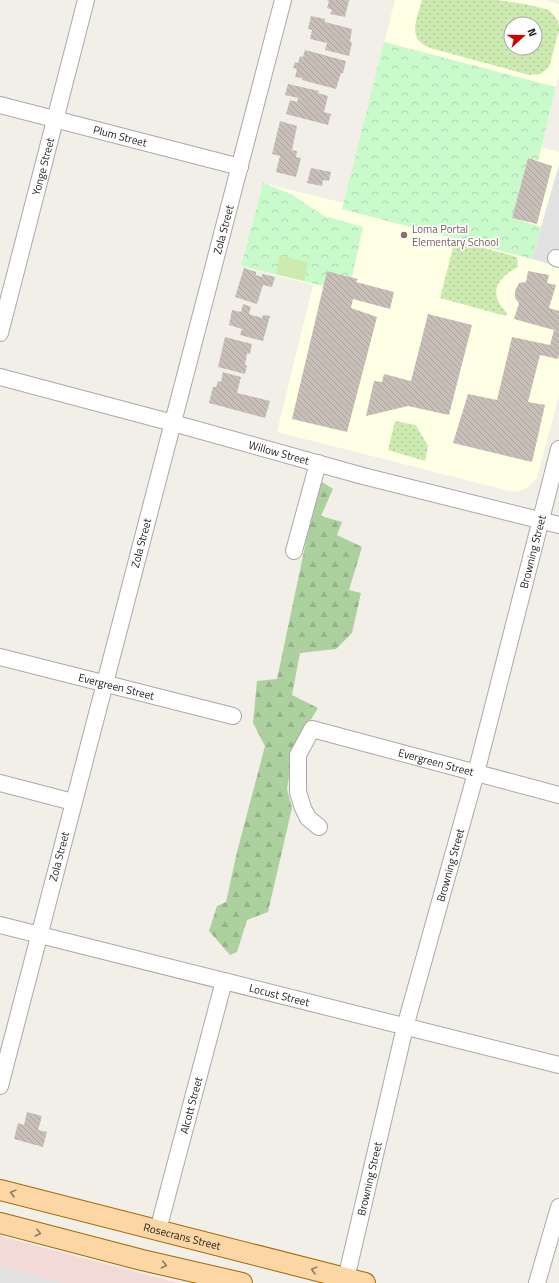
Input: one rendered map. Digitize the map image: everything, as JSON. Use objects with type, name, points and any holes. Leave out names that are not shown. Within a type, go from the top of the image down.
[{"type":"main road","name":"Rosecrans Street","points":[[0,1190],[105,1218],[158,1230],[345,1281],[365,1283]]},
{"type":"main road","points":[[0,1223],[142,1260],[242,1283]]},
{"type":"street","name":"Yonge Street","points":[[0,333],[86,0]]},
{"type":"street","name":"Zola Street","points":[[0,1086],[38,935],[283,0]]},
{"type":"street","name":"Plum Street","points":[[0,105],[240,167]]},
{"type":"street","name":"Willow Street","points":[[0,377],[363,476],[559,525]]},
{"type":"street","name":"Browning Street","points":[[345,1281],[405,1027],[476,773],[559,449]]},
{"type":"street","points":[[294,551],[318,463]]},
{"type":"street","name":"Evergreen Street","points":[[0,657],[233,716]]},
{"type":"street","name":"Evergreen Street","points":[[319,827],[308,818],[298,792],[298,755],[312,729],[559,795]]},
{"type":"street","points":[[0,782],[74,802]]},
{"type":"street","name":"Locust Street","points":[[0,925],[559,1065]]},
{"type":"street","name":"Alcott Street","points":[[158,1230],[224,981]]},
{"type":"street","points":[[537,1283],[559,1207]]},
{"type":"shaded area","name":"Loma Portal Elementary School","points":[[395,0],[545,0],[559,4],[559,75],[541,147],[559,152],[559,395],[537,478],[528,487],[518,492],[506,490],[277,432],[313,285],[241,266],[263,183],[344,203]]},
{"type":"shaded area","points":[[559,164],[559,267],[532,259]]},
{"type":"shaded area","points":[[0,1236],[178,1283],[0,1283]]},
{"type":"shaded area","points":[[0,1266],[62,1283],[0,1283]]},
{"type":"green space","points":[[422,0],[498,0],[530,5],[549,10],[557,19],[559,30],[548,68],[540,74],[529,75],[430,48],[418,39],[415,28]]},
{"type":"green space","points":[[384,42],[556,87],[538,161],[528,158],[512,218],[541,227],[532,259],[342,209]]},
{"type":"green space","points":[[263,183],[291,194],[324,216],[363,227],[352,277],[327,271],[324,286],[241,266]]},
{"type":"green space","points":[[455,240],[517,257],[518,267],[504,276],[497,287],[496,293],[501,306],[507,313],[506,316],[440,298]]},
{"type":"green space","points":[[280,255],[308,263],[304,281],[276,274]]},
{"type":"green space","points":[[395,421],[416,425],[428,446],[425,461],[388,450]]},
{"type":"green space","points":[[319,480],[333,489],[321,516],[342,522],[337,535],[362,547],[349,590],[361,593],[352,633],[336,649],[300,653],[292,695],[318,708],[294,747],[287,789],[292,808],[268,912],[247,920],[237,952],[230,955],[209,931],[217,906],[226,902],[237,852],[265,746],[253,723],[257,681],[277,679]]},
{"type":"building","points":[[326,0],[349,0],[345,17],[330,14],[332,10],[327,8],[329,1]]},
{"type":"building","points":[[311,16],[325,19],[325,22],[352,29],[350,41],[352,43],[349,56],[325,50],[327,43],[310,39],[312,30],[308,29]]},
{"type":"building","points":[[305,50],[346,61],[343,73],[341,73],[336,89],[295,77],[297,69],[293,68],[295,62],[298,63],[300,56],[303,57]]},
{"type":"building","points":[[288,84],[319,91],[318,93],[328,96],[324,112],[331,114],[328,125],[286,114],[290,100],[297,102],[298,98],[285,95]]},
{"type":"building","points":[[280,121],[297,126],[292,150],[297,151],[296,157],[301,158],[296,177],[276,172],[280,156],[272,154]]},
{"type":"building","points":[[528,158],[552,166],[537,224],[512,218]]},
{"type":"building","points":[[311,168],[331,172],[329,181],[323,180],[322,186],[307,183]]},
{"type":"building","points":[[244,268],[256,272],[256,275],[262,277],[262,274],[275,277],[272,287],[263,285],[257,304],[235,297]]},
{"type":"building","points":[[327,271],[358,279],[356,282],[394,292],[390,309],[353,299],[351,308],[377,317],[347,432],[292,419]]},
{"type":"building","points":[[528,271],[549,275],[547,283],[556,285],[549,308],[559,311],[558,359],[540,355],[528,402],[545,405],[532,462],[453,443],[468,394],[497,400],[512,337],[550,345],[554,330],[514,319],[519,303],[515,298],[515,291],[519,283],[526,282]]},
{"type":"building","points":[[243,304],[251,307],[249,314],[262,318],[263,315],[270,316],[263,341],[240,335],[242,329],[229,325],[232,310],[241,312]]},
{"type":"building","points":[[428,314],[472,325],[449,415],[408,406],[366,416],[374,381],[382,382],[384,374],[411,381]]},
{"type":"building","points":[[225,337],[252,344],[250,354],[247,353],[245,365],[247,366],[245,374],[218,367]]},
{"type":"building","points":[[223,372],[241,377],[237,393],[270,401],[265,418],[209,403],[213,387],[216,387],[218,381],[221,382]]},
{"type":"building","points":[[27,1112],[42,1116],[38,1130],[47,1132],[43,1147],[14,1139],[18,1123],[24,1125]]},
{"type":"place","name":"Loma Portal Elementary School","points":[[404,235]]}]
